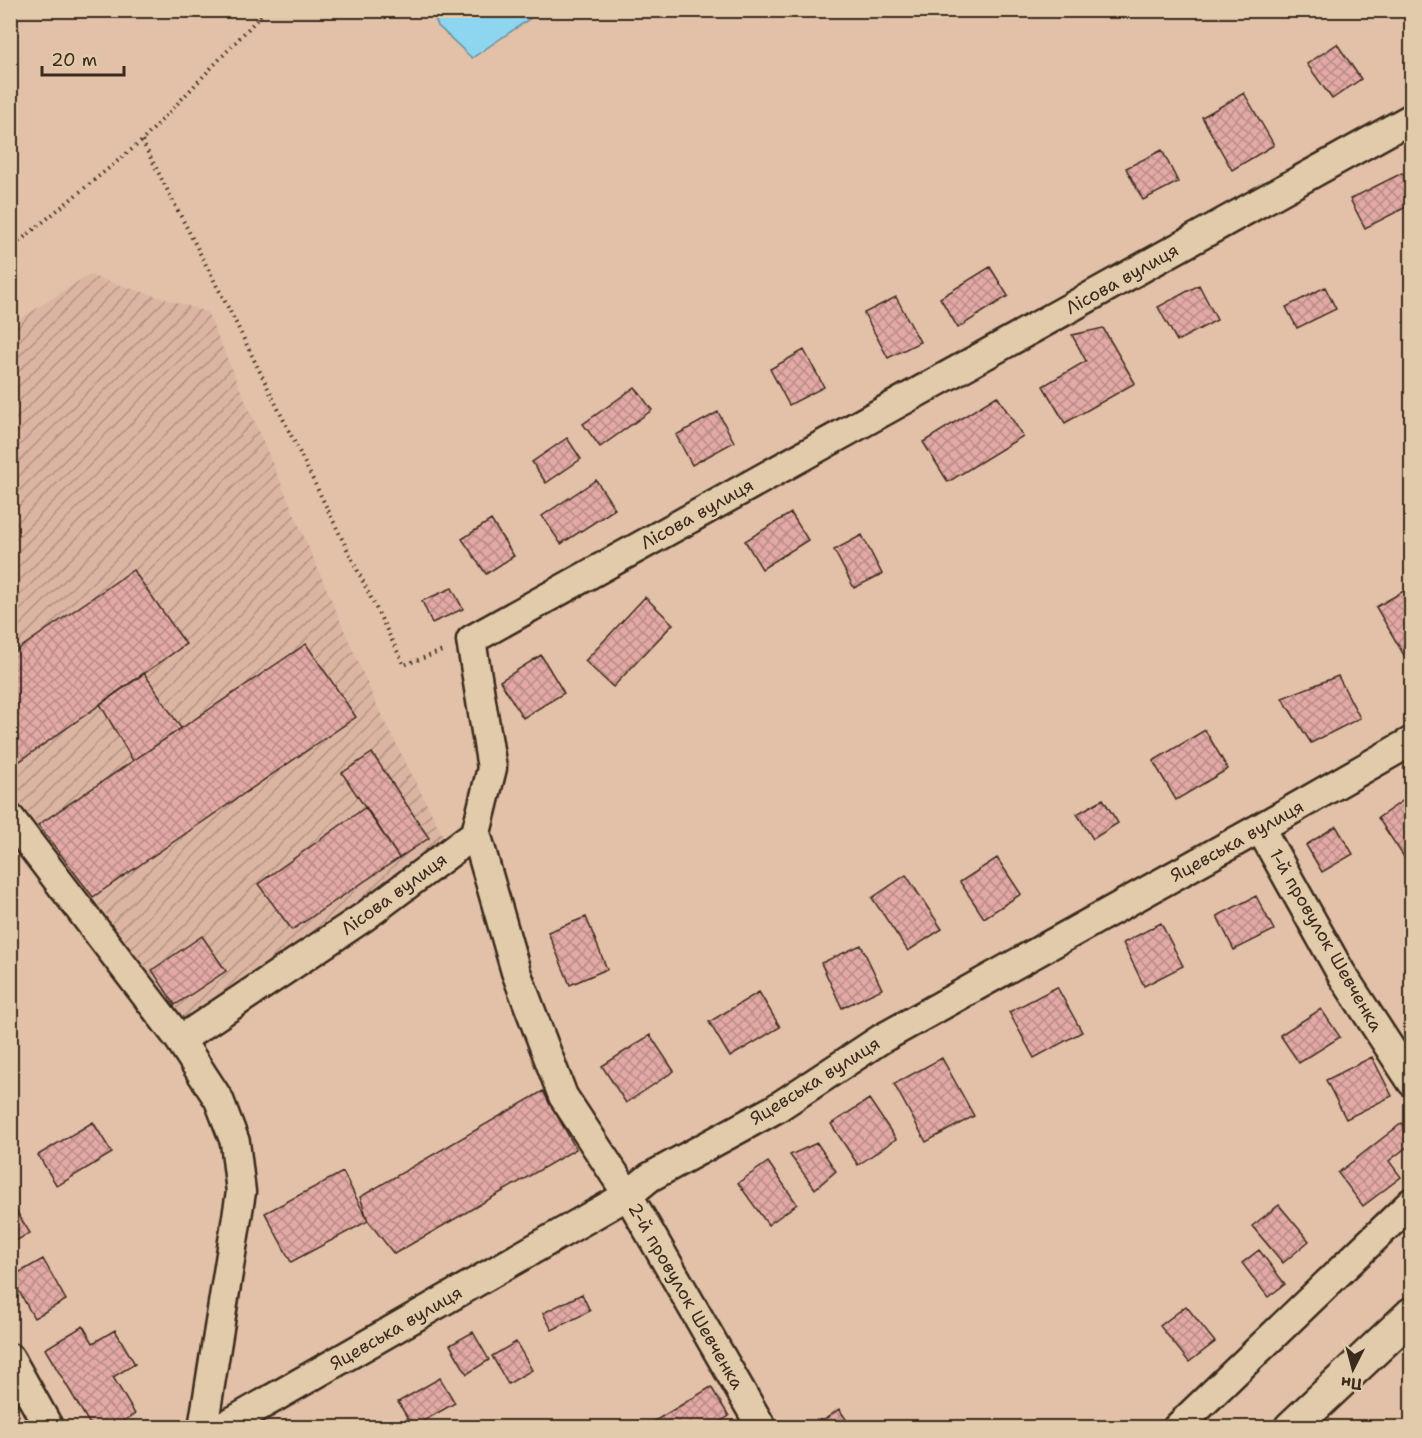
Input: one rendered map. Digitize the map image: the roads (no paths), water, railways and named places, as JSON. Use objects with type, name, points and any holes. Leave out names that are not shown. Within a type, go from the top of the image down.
[{"type":"main road","points":[[1291,1428],[1412,1314]]},
{"type":"street","name":"Лісова вулиця","points":[[180,1040],[364,917],[476,833],[492,768],[471,640],[1412,118]]},
{"type":"street","name":"Яцевська вулиця","points":[[221,1428],[628,1195],[650,1177],[774,1109],[881,1039],[1412,741]]},
{"type":"street","points":[[10,818],[180,1040],[219,1101],[234,1142],[241,1192],[203,1428]]},
{"type":"street","name":"1-й провулок Шевченка","points":[[1260,828],[1341,973],[1412,1082]]},
{"type":"street","name":"2-й провулок Шевченка","points":[[476,833],[516,972],[563,1096],[628,1195],[762,1428]]},
{"type":"street","points":[[1177,1428],[1412,1202]]},
{"type":"street","points":[[10,1358],[49,1428]]},
{"type":"water","points":[[432,10],[541,11],[472,58],[438,26]]}]
